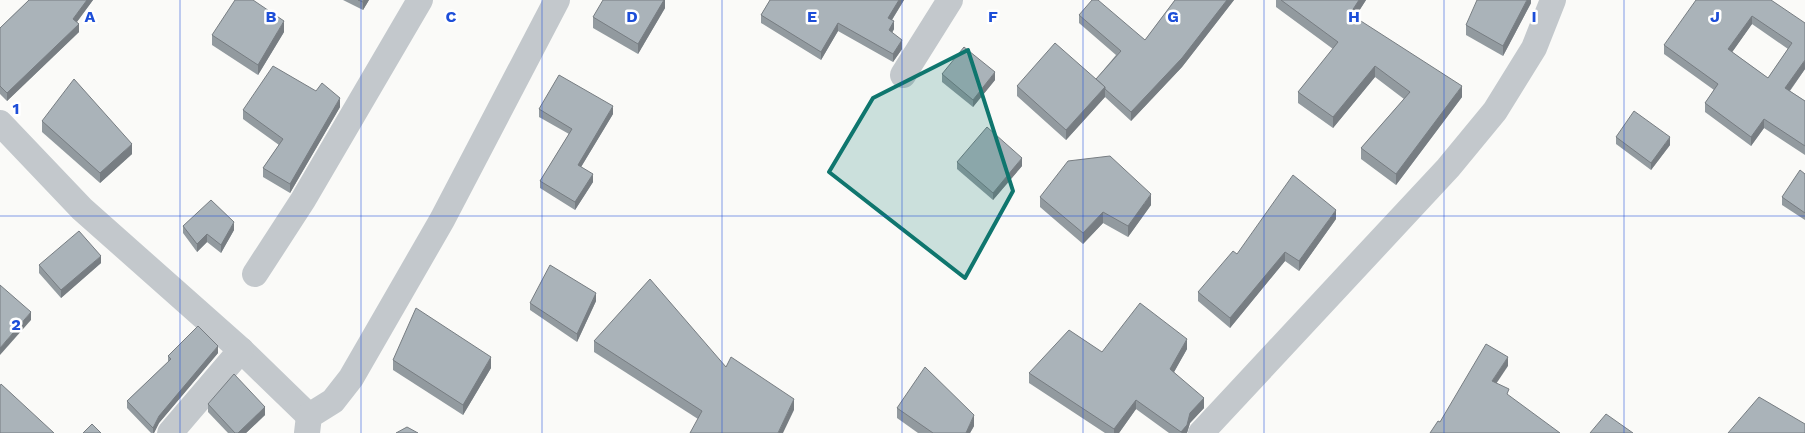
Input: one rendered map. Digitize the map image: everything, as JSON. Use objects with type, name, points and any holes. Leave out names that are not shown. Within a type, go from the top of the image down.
[{"type":"street","points":[[255,274],[303,200],[420,0]]},
{"type":"street","points":[[0,122],[82,209],[241,350],[308,425],[333,401],[352,378],[442,220],[557,0]]},
{"type":"street","points":[[903,75],[950,0]]},
{"type":"street","points":[[1202,433],[1448,168],[1495,111],[1534,48],[1554,0]]},
{"type":"street","points":[[170,433],[241,350]]},
{"type":"highlighted area","points":[[968,50],[1013,191],[965,278],[829,172],[873,98]]},
{"type":"building","points":[[29,0],[87,0],[73,19],[79,24],[7,93],[0,86],[0,28]]},
{"type":"building","points":[[235,0],[253,0],[284,21],[258,65],[212,35]]},
{"type":"building","points":[[603,0],[664,0],[638,44],[593,17]]},
{"type":"building","points":[[770,0],[899,0],[888,18],[894,21],[889,30],[902,40],[893,54],[838,23],[821,52],[761,15]]},
{"type":"building","points":[[1092,0],[1098,0],[1145,40],[1175,0],[1227,0],[1182,58],[1131,112],[1096,79],[1121,51],[1079,15]]},
{"type":"building","points":[[1281,0],[1359,0],[1350,14],[1462,86],[1396,174],[1361,148],[1410,92],[1375,66],[1333,117],[1298,92],[1338,42]]},
{"type":"building","points":[[1477,0],[1527,0],[1503,46],[1466,25]]},
{"type":"building","points":[[1696,0],[1771,0],[1805,23],[1805,60],[1785,88],[1805,101],[1805,146],[1764,119],[1751,137],[1705,103],[1718,84],[1664,45]],"holes":[[[1752,16],[1792,43],[1768,78],[1728,49]]]},
{"type":"building","points":[[1055,43],[1105,87],[1066,130],[1017,86]]},
{"type":"building","points":[[964,47],[995,72],[973,100],[942,74]]},
{"type":"building","points":[[273,66],[316,91],[322,83],[340,98],[290,184],[263,168],[283,139],[243,110]]},
{"type":"building","points":[[559,75],[613,106],[578,165],[593,174],[575,202],[540,181],[572,129],[539,109]]},
{"type":"building","points":[[74,79],[132,144],[100,173],[42,121]]},
{"type":"building","points":[[1634,111],[1670,137],[1651,163],[1616,137]]},
{"type":"building","points":[[987,127],[1022,158],[993,193],[957,162]]},
{"type":"building","points":[[1110,156],[1151,194],[1128,226],[1103,212],[1083,233],[1040,197],[1068,161]]},
{"type":"building","points":[[1800,170],[1805,174],[1805,213],[1782,197]]},
{"type":"building","points":[[1293,175],[1336,210],[1299,261],[1285,252],[1230,318],[1198,292],[1233,251],[1237,254]]},
{"type":"building","points":[[211,200],[234,222],[221,245],[207,234],[197,244],[183,226]]},
{"type":"building","points":[[79,231],[101,256],[61,290],[39,265]]},
{"type":"building","points":[[550,265],[596,293],[577,334],[530,303]]},
{"type":"building","points":[[650,279],[726,367],[731,357],[794,399],[778,433],[690,433],[702,411],[594,341]]},
{"type":"building","points":[[0,285],[31,312],[0,348]]},
{"type":"building","points":[[1140,303],[1187,339],[1170,369],[1204,398],[1190,413],[1187,425],[1181,432],[1136,400],[1114,429],[1029,373],[1069,330],[1102,352]]},
{"type":"building","points":[[416,308],[491,357],[463,405],[393,360]]},
{"type":"building","points":[[198,326],[218,346],[159,416],[153,428],[127,401],[171,359],[168,356]]},
{"type":"building","points":[[1486,344],[1508,357],[1492,381],[1509,389],[1507,394],[1560,433],[1430,433],[1438,421],[1440,422]]},
{"type":"building","points":[[925,367],[974,415],[966,433],[933,433],[897,408]]},
{"type":"building","points":[[234,374],[265,407],[238,433],[235,433],[208,404]]},
{"type":"building","points":[[1,384],[54,433],[0,433]]},
{"type":"building","points":[[1759,397],[1805,424],[1805,433],[1728,433]]},
{"type":"building","points":[[1606,414],[1633,433],[1590,433]]},
{"type":"building","points":[[92,424],[101,433],[83,433]]},
{"type":"building","points":[[407,427],[418,433],[396,433]]}]
